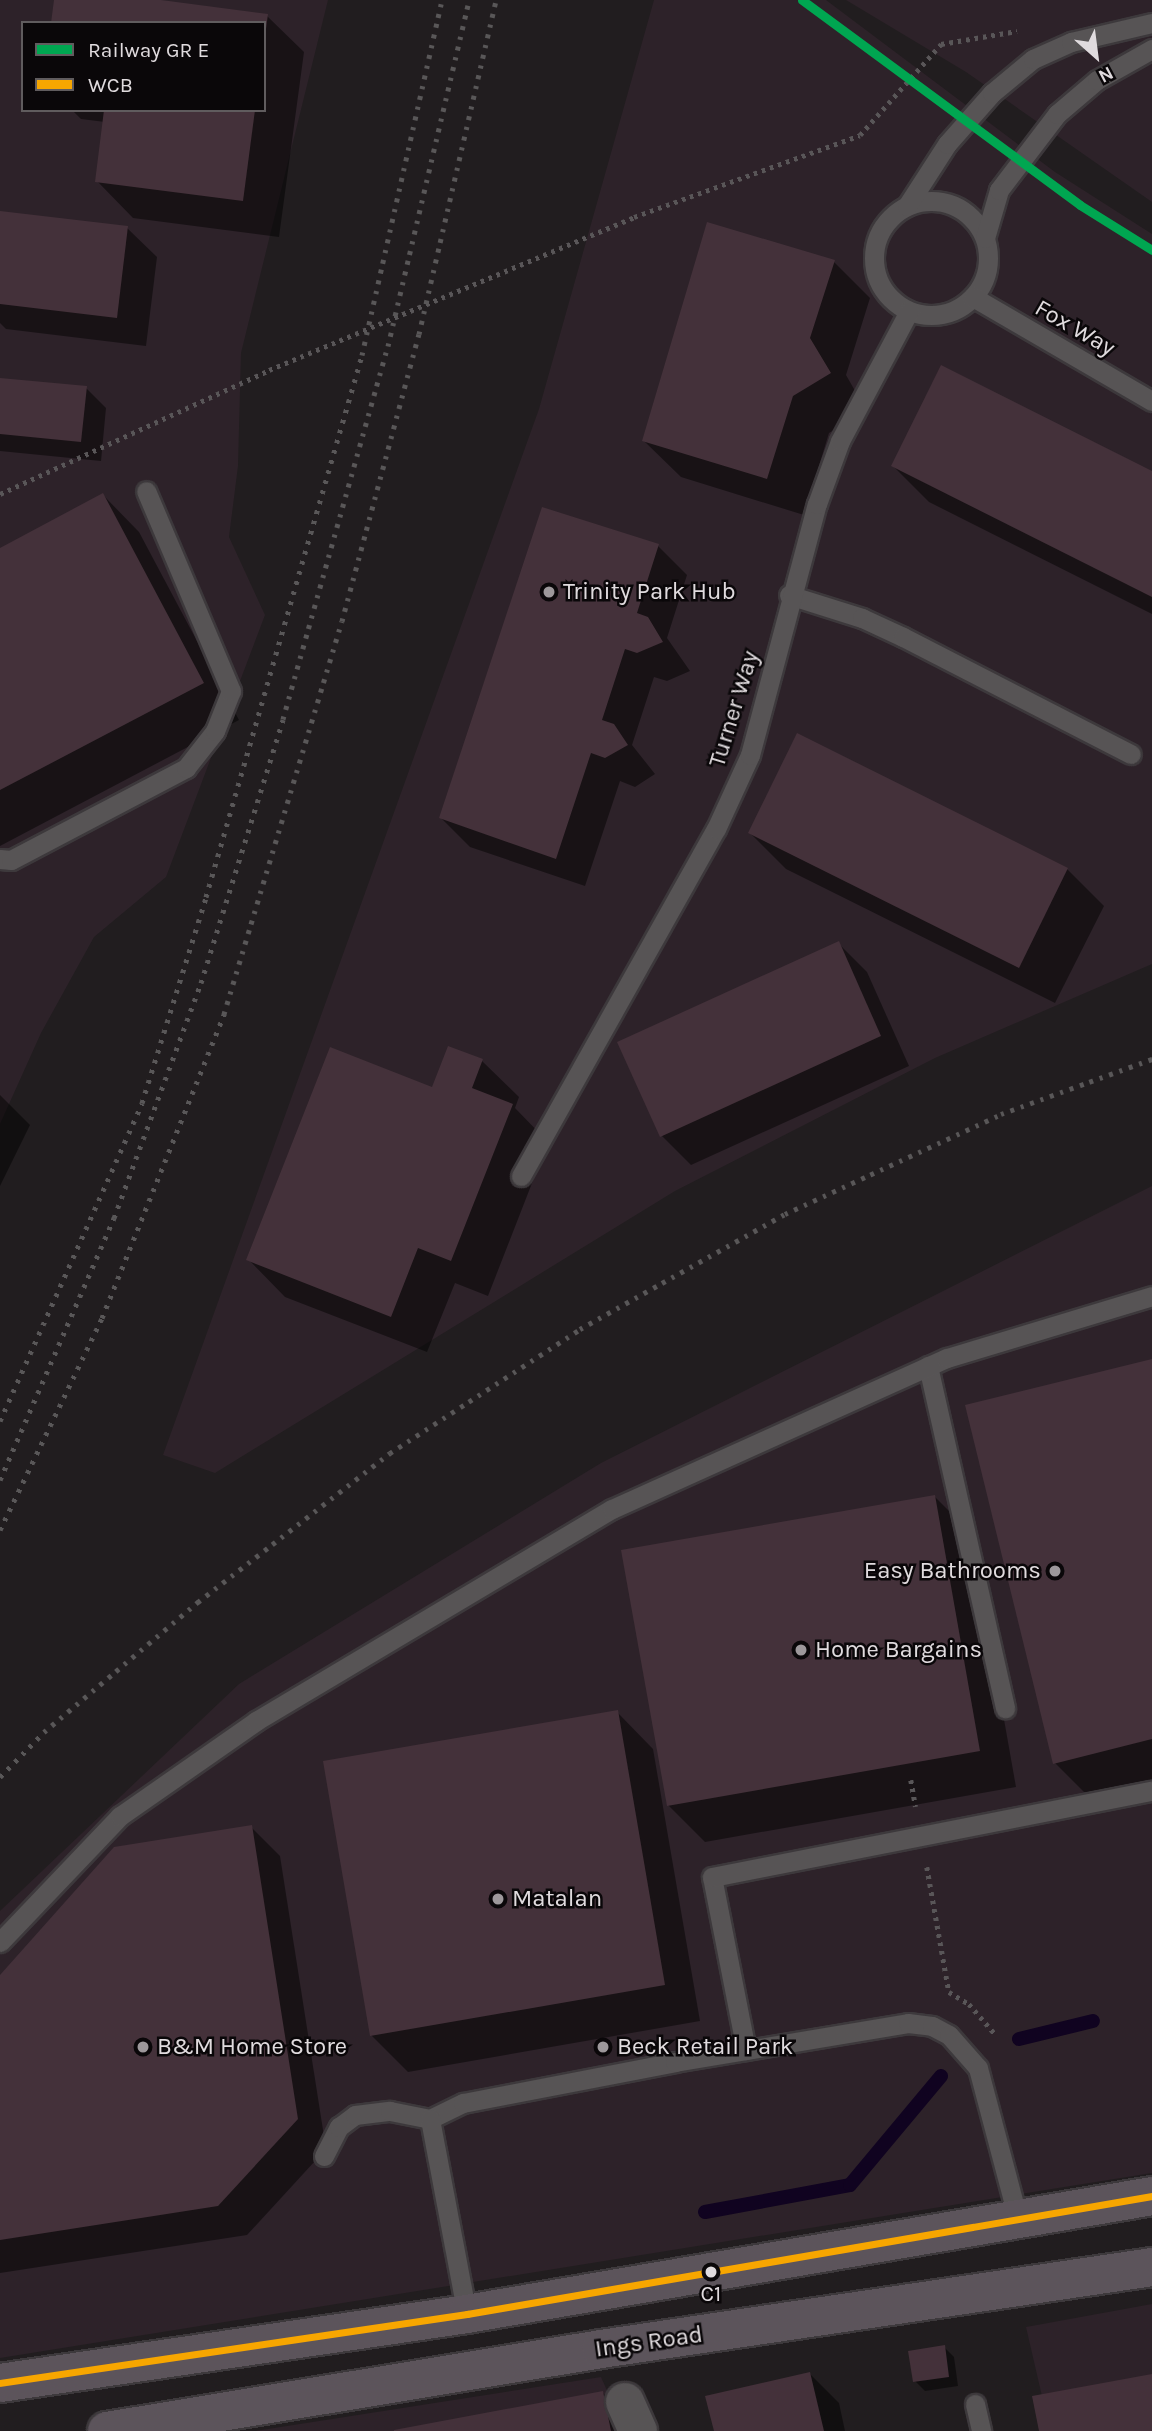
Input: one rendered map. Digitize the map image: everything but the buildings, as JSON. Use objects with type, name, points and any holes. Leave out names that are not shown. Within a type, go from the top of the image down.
[{"type":"highway","points":[[0,2384],[467,2314],[1152,2196]]},
{"type":"highway","name":"Ings Road","points":[[107,2431],[143,2429],[601,2349],[1152,2267]]},
{"type":"lane","points":[[1152,23],[1071,42],[1034,59],[992,93],[947,144],[908,206],[892,217],[874,249],[881,286],[909,310],[943,314],[973,297],[987,270],[985,238],[999,190],[1057,114],[1097,80],[1152,49]]},
{"type":"lane","points":[[908,206],[944,202],[962,210],[985,238]]},
{"type":"lane","name":"Fox Way","points":[[973,297],[1152,401]]},
{"type":"lane","name":"Turner Way","points":[[522,1176],[716,829],[739,779],[750,754],[789,596],[840,441],[909,310]]},
{"type":"lane","points":[[0,859],[11,860],[186,768],[215,731],[231,691],[146,491]]},
{"type":"lane","points":[[789,596],[862,618],[1132,754]]},
{"type":"lane","points":[[0,1942],[120,1816],[256,1721],[612,1508],[928,1366],[1152,1296]]},
{"type":"lane","points":[[928,1366],[1005,1708]]},
{"type":"lane","points":[[746,2050],[712,1877],[1152,1791]]},
{"type":"lane","points":[[324,2156],[339,2127],[355,2115],[390,2110],[430,2119],[463,2104],[746,2050],[908,2023],[932,2026],[949,2035],[978,2068],[986,2089],[1018,2219]]},
{"type":"lane","points":[[430,2119],[467,2314]]},
{"type":"lane","points":[[975,2404],[981,2431]]},
{"type":"path","points":[[0,494],[269,370],[634,217],[860,135],[941,44],[1016,28],[1034,59]]},
{"type":"path","points":[[911,1780],[949,1992],[969,2004],[1000,2043]]},
{"type":"shaded area","points":[[0,0],[328,0],[241,353],[238,466],[229,537],[265,615],[166,877],[94,937],[41,1033],[0,1124]]},
{"type":"shaded area","points":[[654,0],[826,0],[1055,172],[1152,234],[1152,964],[935,1058],[675,1191],[215,1473],[163,1455],[539,409]]},
{"type":"shaded area","points":[[846,0],[1152,0],[1152,202],[966,72]]},
{"type":"shaded area","name":"Beck Retail Park","points":[[1152,1186],[1152,2173],[0,2358],[0,1911],[239,1684],[601,1463]]},
{"type":"shaded area","points":[[1152,2304],[1152,2431],[1050,2431],[1026,2327]]},
{"type":"shaded area","points":[[601,2377],[625,2431],[255,2431]]},
{"type":"waterway","points":[[1019,2039],[1093,2021]]},
{"type":"waterway","points":[[705,2212],[850,2185],[941,2076]]},
{"type":"railway","points":[[0,1421],[142,1103],[206,897],[362,355],[442,0]]},
{"type":"railway","points":[[0,1480],[114,1218],[201,983],[283,719],[388,346],[469,0]]},
{"type":"railway","points":[[0,1530],[102,1318],[224,1014],[342,621],[419,334],[496,0]]},
{"type":"railway","points":[[0,1777],[44,1732],[198,1602],[390,1453],[580,1329],[785,1214],[1001,1114],[1152,1059]]},
{"type":"transit line","points":[[802,0],[1080,205],[1152,250]]},
{"type":"transit line","name":"WCB","points":[[0,2383],[467,2314],[1152,2196]]},
{"type":"place","name":"Trinity Park Hub","points":[[549,592]]},
{"type":"place","name":"Easy Bathrooms","points":[[1055,1571]]},
{"type":"place","name":"Home Bargains","points":[[801,1650]]},
{"type":"place","name":"Matalan","points":[[498,1899]]},
{"type":"place","name":"B&M Home Store","points":[[143,2047]]},
{"type":"place","name":"Beck Retail Park","points":[[603,2047]]},
{"type":"place","name":"C1","points":[[711,2272]]}]
